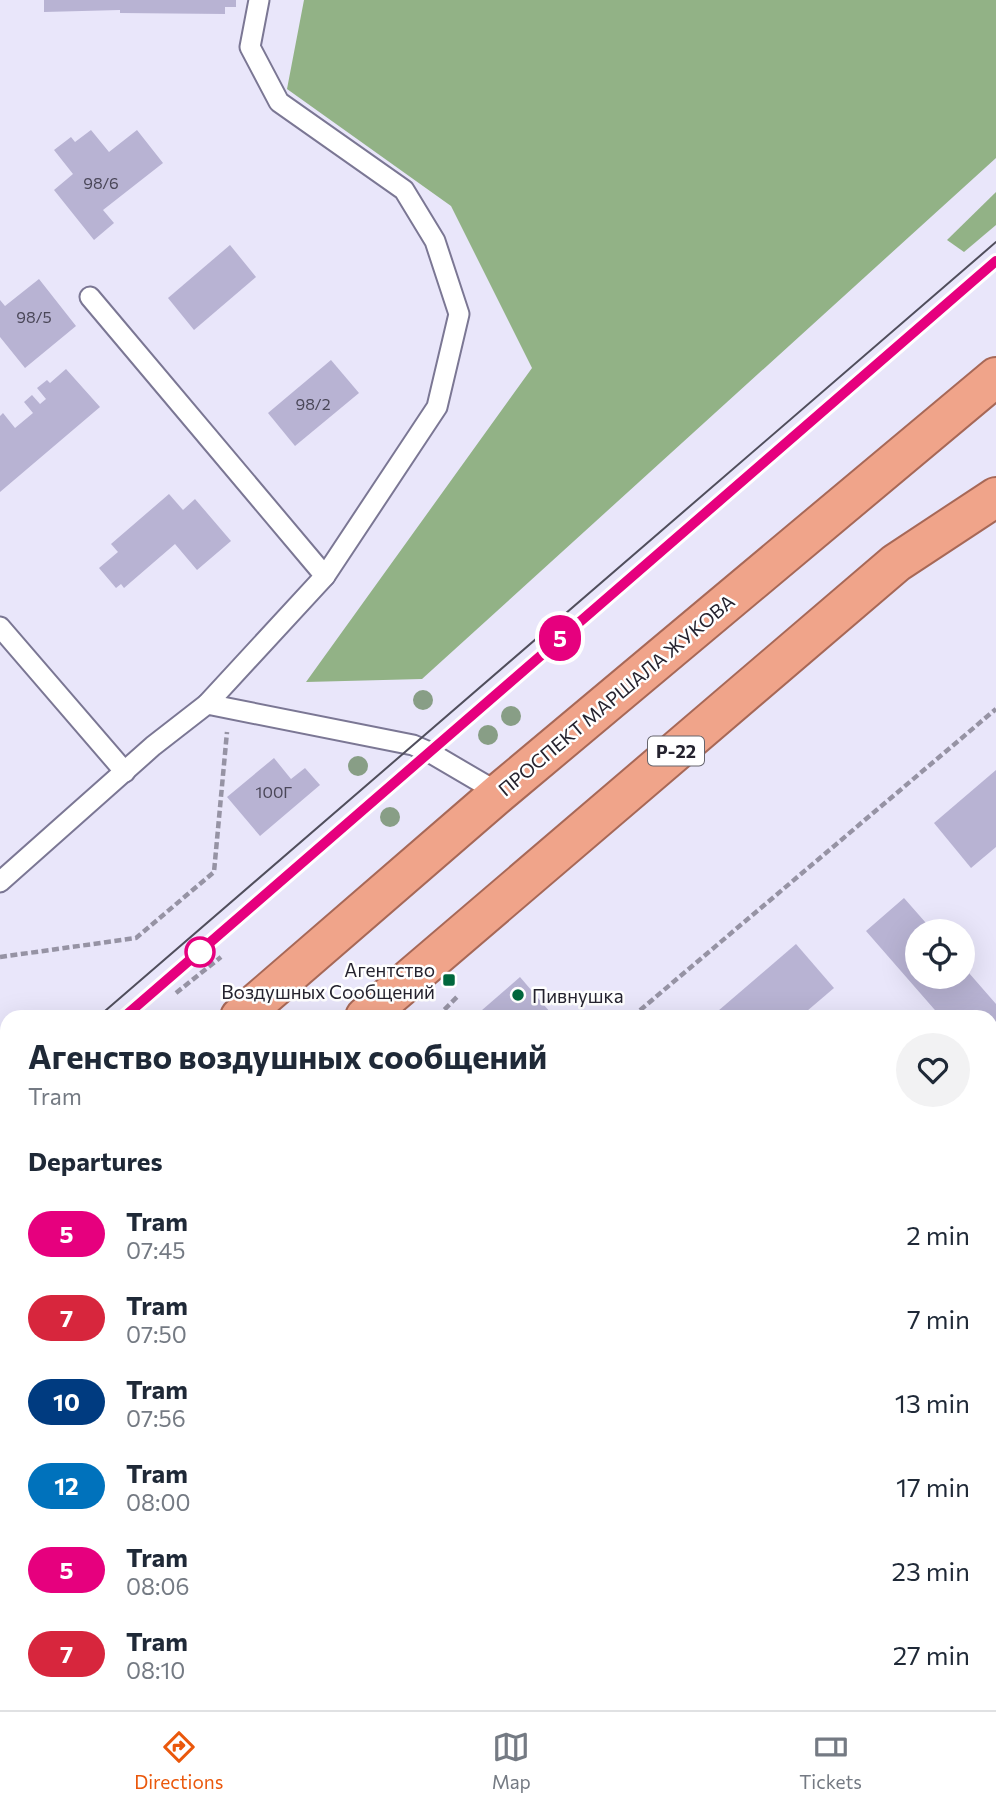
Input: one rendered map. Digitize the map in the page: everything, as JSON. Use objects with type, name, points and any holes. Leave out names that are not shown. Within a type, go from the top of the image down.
[{"type":"highway","name":"ПРОСПЕКТ МАРШАЛА ЖУКОВА","points":[[248,1010],[499,793],[996,376]]},
{"type":"highway","name":"Р-22","points":[[373,1010],[896,563],[996,498]]},
{"type":"lane","points":[[0,882],[207,704],[325,576],[437,407],[459,314],[435,241],[404,190],[279,102],[250,47],[259,0]]},
{"type":"lane","points":[[90,297],[325,576]]},
{"type":"lane","points":[[0,626],[125,772]]},
{"type":"lane","points":[[207,704],[413,746],[429,752],[499,793]]},
{"type":"path","points":[[0,957],[136,938],[214,872],[229,708]]},
{"type":"path","points":[[640,1010],[996,709]]},
{"type":"path","points":[[176,993],[221,957]]},
{"type":"path","points":[[444,1010],[457,997]]},
{"type":"green space","points":[[304,0],[996,0],[996,158],[422,679],[306,682],[532,368],[451,206],[287,89]]},
{"type":"green space","points":[[996,192],[996,225],[964,252],[947,240]]},
{"type":"building","points":[[44,0],[236,0],[236,7],[225,7],[225,14],[120,13],[120,10],[44,12]]},
{"type":"building","points":[[91,130],[109,152],[137,130],[163,163],[103,210],[114,223],[94,240],[54,190],[73,174],[54,150],[71,137],[75,142]]},
{"type":"building","points":[[230,245],[256,277],[194,330],[168,298]]},
{"type":"building","points":[[39,279],[76,326],[25,368],[0,337],[0,300],[5,306]]},
{"type":"building","points":[[331,360],[359,393],[295,446],[268,413]]},
{"type":"building","points":[[66,369],[100,407],[0,492],[0,416],[3,413],[15,428],[33,413],[24,402],[32,395],[40,404],[46,399],[37,388],[47,380],[50,383]]},
{"type":"building","points":[[169,494],[183,510],[195,499],[231,541],[197,570],[175,544],[124,588],[121,584],[116,588],[99,568],[118,552],[111,544]]},
{"type":"building","points":[[274,758],[291,779],[305,768],[320,785],[260,836],[227,797]]},
{"type":"building","points":[[996,770],[996,847],[971,868],[934,823]]},
{"type":"building","points":[[904,898],[922,919],[905,919],[905,976],[866,931]]},
{"type":"building","points":[[796,944],[834,988],[808,1010],[719,1010]]},
{"type":"building","name":"Пивнушка","points":[[520,977],[548,1010],[482,1010]]},
{"type":"building","points":[[975,980],[996,1004],[996,1010],[935,1010],[917,989],[975,989]]},
{"type":"tram line","points":[[106,1010],[996,242]]},
{"type":"tram line","points":[[132,1010],[996,261]]},
{"type":"tram line","name":"5","points":[[132,1010],[996,261]]},
{"type":"place","name":"Агентство Воздушных Сообщений","points":[[449,980]]},
{"type":"place","name":"Пивнушка","points":[[518,995]]}]
